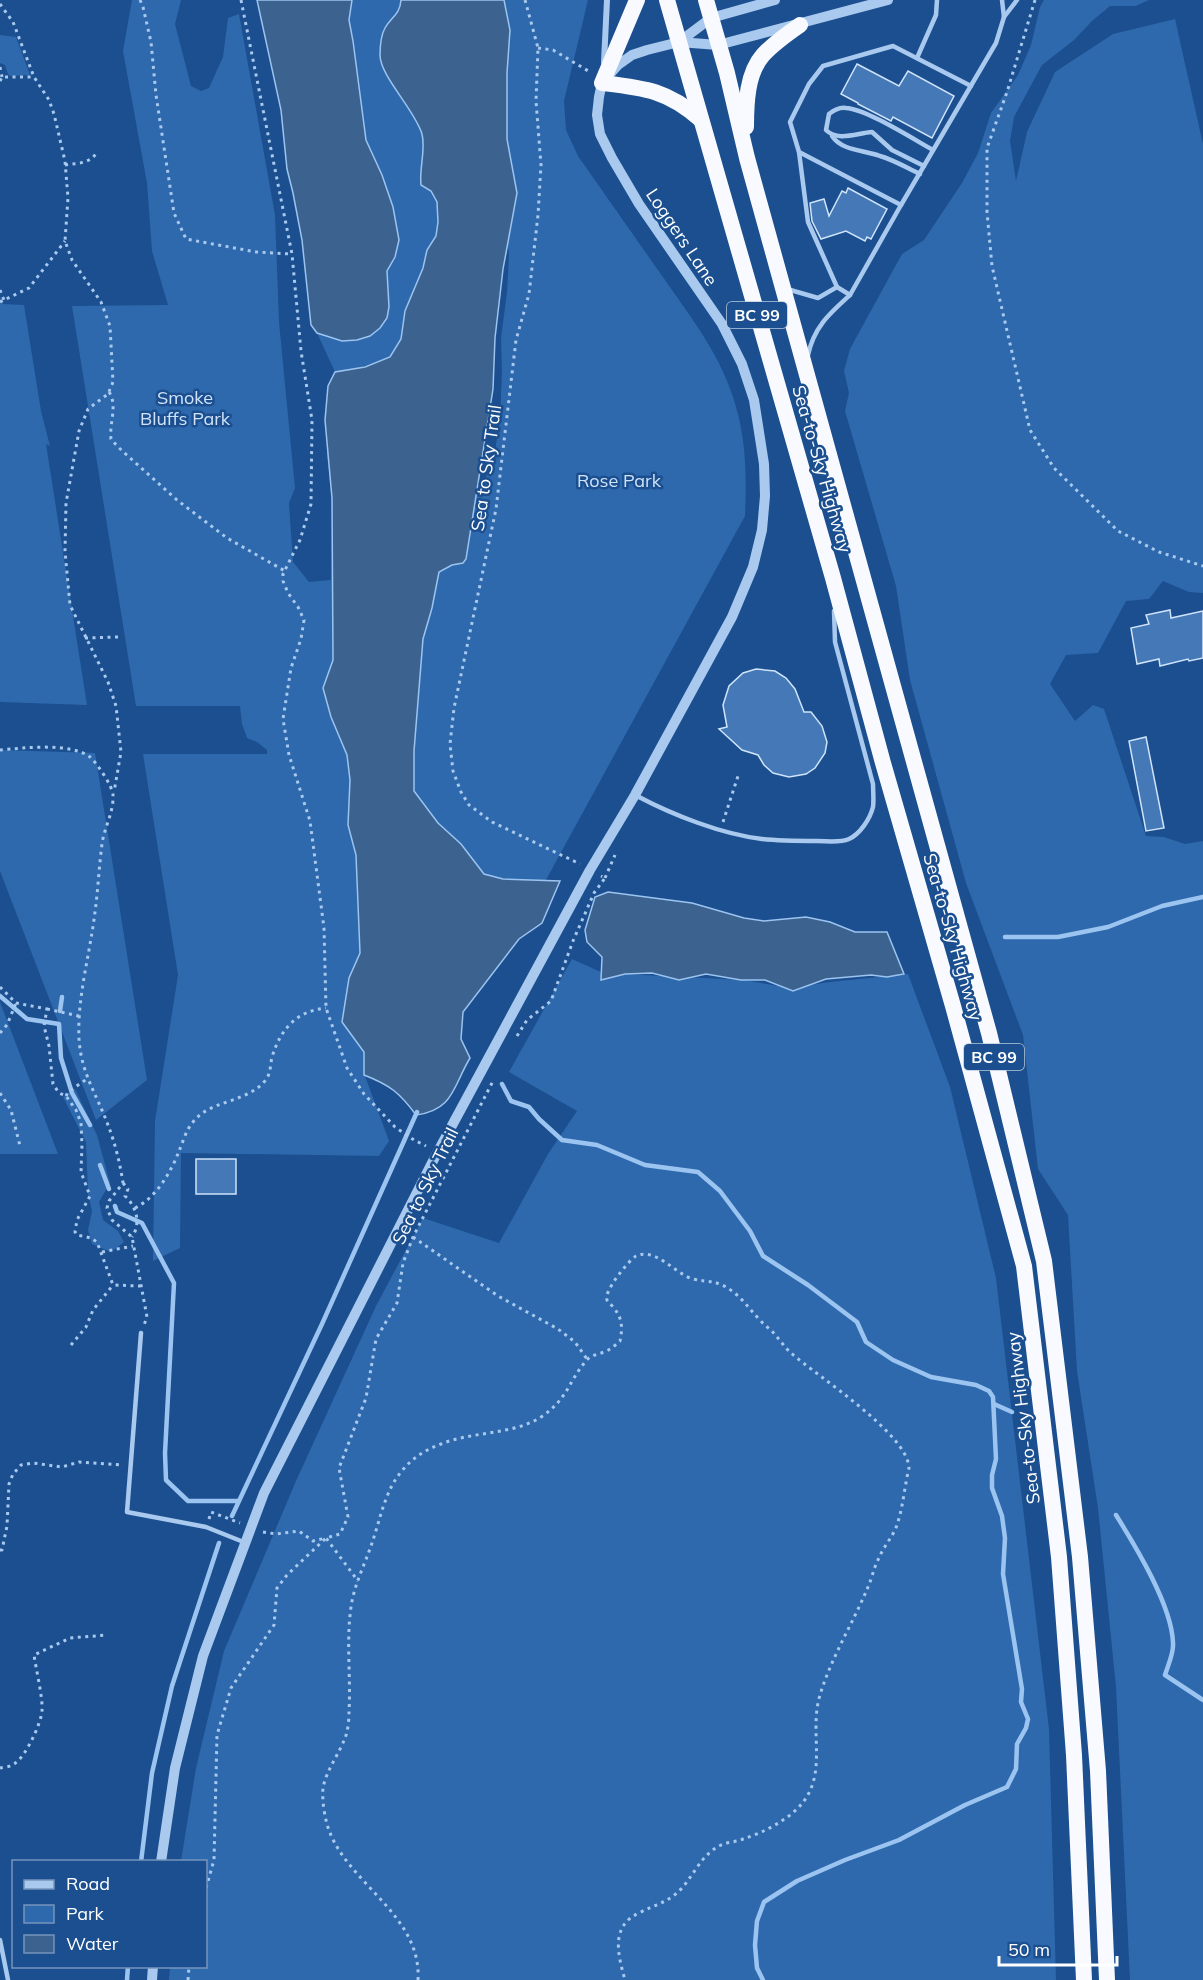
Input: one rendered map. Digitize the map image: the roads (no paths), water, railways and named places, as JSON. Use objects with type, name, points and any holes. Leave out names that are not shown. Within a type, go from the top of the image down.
[{"type":"highway","points":[[636,0],[603,83],[659,93],[685,106],[701,120]]},
{"type":"highway","name":"Sea-to-Sky Highway","points":[[667,0],[833,578],[1024,1266],[1059,1557],[1074,1755],[1084,1980]]},
{"type":"highway","name":"BC 99","points":[[706,0],[718,45]]},
{"type":"highway","points":[[747,158],[746,111],[755,69],[761,56],[800,24]]},
{"type":"highway","name":"Sea-to-Sky Highway","points":[[718,45],[747,158],[989,1033],[1044,1261],[1080,1557],[1098,1771],[1107,1980]]},
{"type":"street","points":[[603,83],[607,0]]},
{"type":"street","points":[[679,42],[711,18],[776,0]]},
{"type":"street","points":[[603,83],[618,65],[632,55],[679,42],[718,45],[888,0]]},
{"type":"street","name":"Loggers Lane","points":[[161,1860],[175,1768],[203,1656],[264,1493],[439,1151],[590,870],[732,617],[753,567],[762,530],[765,496],[764,464],[754,400],[742,364],[722,324],[639,204],[600,134],[597,115],[603,83]]},
{"type":"lane","points":[[917,58],[936,15],[937,0]]},
{"type":"lane","points":[[1002,0],[1004,17]]},
{"type":"lane","points":[[806,367],[811,339],[826,317],[850,295],[996,43],[1004,17],[1017,0]]},
{"type":"lane","points":[[850,295],[837,287],[808,222],[799,152],[790,122],[809,84],[823,66],[893,46],[971,86]]},
{"type":"lane","points":[[920,174],[882,156],[836,142],[826,130],[829,114],[845,107],[859,111],[933,150]]},
{"type":"lane","points":[[832,136],[872,132],[892,150],[924,166]]},
{"type":"lane","points":[[799,152],[901,205]]},
{"type":"lane","points":[[784,288],[818,298],[837,287]]},
{"type":"lane","points":[[634,795],[721,830],[760,839],[838,841],[848,840],[855,835],[873,807],[873,784],[835,642],[833,578]]},
{"type":"lane","points":[[141,1333],[127,1512],[206,1527],[246,1543]]},
{"type":"lane","points":[[0,1940],[8,1980]]},
{"type":"water","points":[[257,0],[352,0],[349,20],[366,140],[393,207],[399,240],[395,257],[387,271],[389,307],[387,318],[370,336],[342,341],[317,333],[311,325],[302,240],[287,169],[281,110]]},
{"type":"water","points":[[401,0],[504,0],[510,30],[507,73],[507,139],[517,193],[503,269],[495,338],[493,389],[466,559],[463,563],[452,565],[439,572],[423,639],[414,751],[414,791],[438,823],[461,844],[484,874],[503,879],[560,881],[542,923],[519,939],[463,1012],[461,1039],[470,1058],[451,1095],[438,1108],[416,1115],[394,1091],[381,1082],[364,1075],[364,1052],[342,1022],[349,978],[360,953],[356,855],[348,825],[350,780],[347,755],[331,717],[323,688],[333,660],[332,498],[325,420],[328,386],[335,372],[365,367],[390,357],[401,339],[405,311],[423,268],[427,250],[436,236],[438,222],[437,202],[431,191],[421,185],[422,134],[412,114],[391,83],[380,55],[384,31],[397,13]]},
{"type":"water","points":[[608,892],[692,903],[744,918],[764,921],[806,917],[830,922],[855,932],[887,932],[904,974],[887,977],[871,975],[826,979],[793,991],[765,980],[741,980],[706,974],[679,980],[652,973],[625,974],[601,980],[602,957],[587,942],[585,930],[595,897]]},
{"type":"waterway","points":[[1005,937],[1058,937],[1108,927],[1162,906],[1203,897]]},
{"type":"waterway","points":[[0,996],[27,1019],[59,1024],[61,1058],[72,1093],[90,1125]]},
{"type":"waterway","points":[[60,1011],[62,997]]},
{"type":"waterway","points":[[502,1084],[511,1101],[529,1107],[562,1140],[597,1145],[645,1165],[698,1172],[720,1191],[750,1231],[763,1256],[808,1285],[857,1322],[866,1342],[893,1360],[931,1377],[976,1385],[989,1391],[993,1397],[996,1459],[992,1488],[1002,1516],[1005,1538],[1003,1574],[1022,1689],[1021,1702],[1028,1719],[1017,1744],[1016,1769],[1007,1787],[965,1805],[899,1840],[797,1881],[764,1902],[757,1921],[755,1945],[757,1968],[763,1980]]},
{"type":"waterway","points":[[232,1516],[322,1324],[417,1112]]},
{"type":"waterway","points":[[100,1165],[109,1189]]},
{"type":"waterway","points":[[115,1206],[117,1212],[142,1223],[174,1283],[165,1453],[166,1480],[188,1501],[238,1501]]},
{"type":"waterway","points":[[994,1404],[1012,1412]]},
{"type":"waterway","points":[[1116,1515],[1152,1577],[1171,1628],[1172,1655],[1165,1675],[1203,1700]]},
{"type":"waterway","points":[[141,1860],[152,1773],[172,1686],[219,1543]]},
{"type":"waterway","points":[[127,1980],[128,1968]]},
{"type":"park label","name":"Smoke Bluffs Park","points":[[185,407]]},
{"type":"park label","name":"Rose Park","points":[[619,480]]}]
